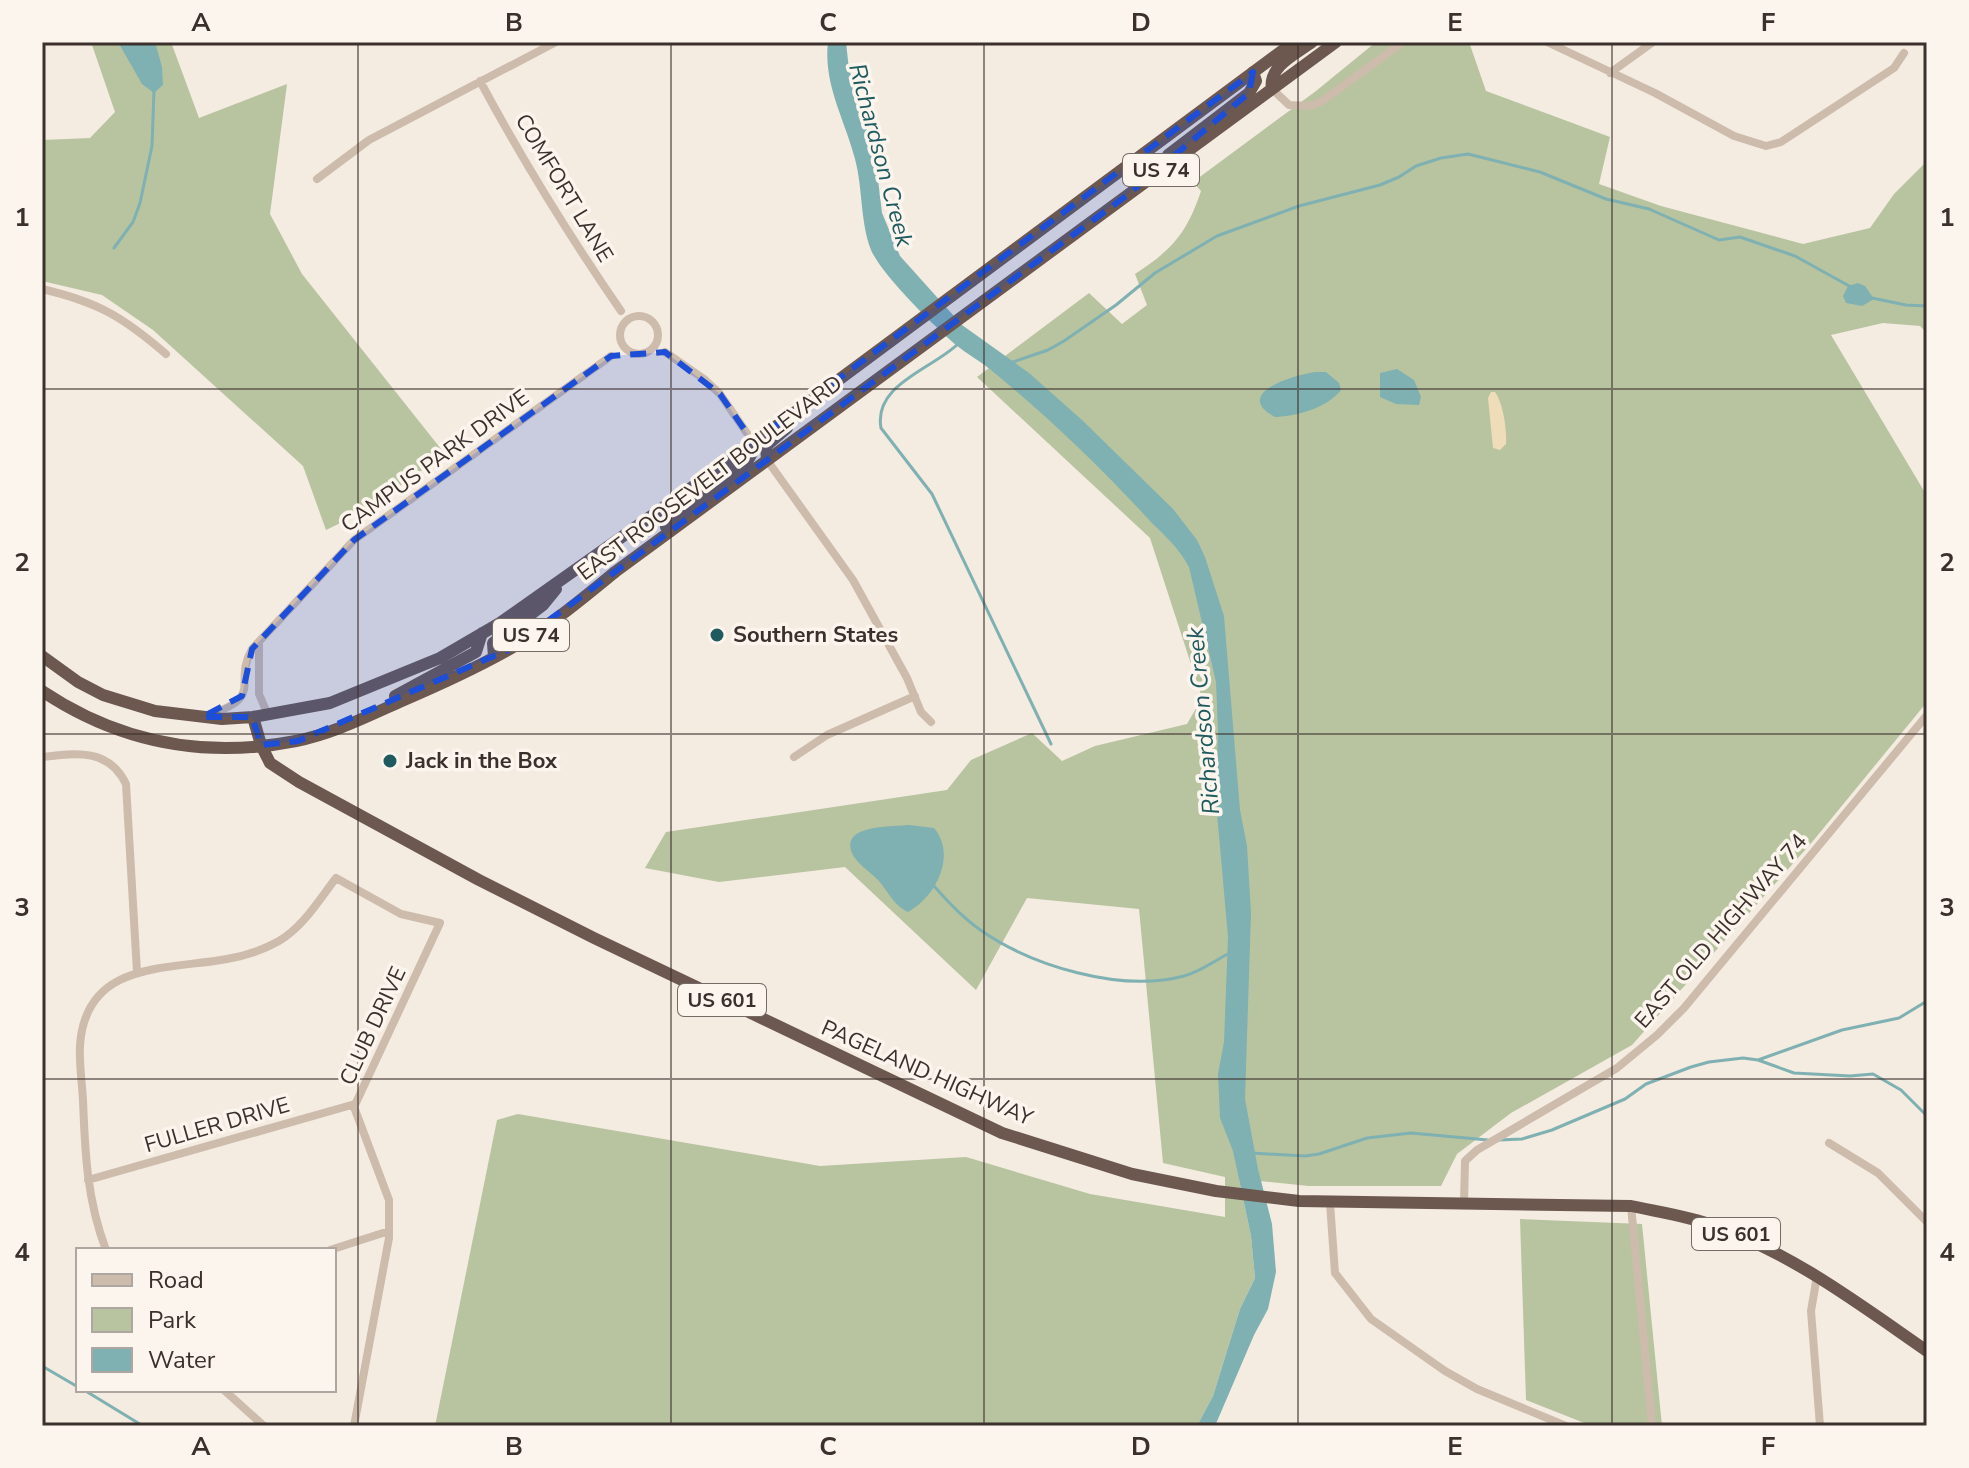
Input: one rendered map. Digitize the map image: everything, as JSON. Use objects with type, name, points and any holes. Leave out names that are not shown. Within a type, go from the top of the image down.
[{"type":"highway","name":"EAST ROOSEVELT BOULEVARD","points":[[42,656],[78,682],[103,695],[155,711],[222,719],[268,715],[330,703],[440,658],[565,578],[1294,42]]},
{"type":"highway","points":[[1272,89],[1275,69],[1312,42]]},
{"type":"highway","name":"EAST ROOSEVELT BOULEVARD","points":[[42,691],[105,727],[150,741],[184,747],[261,745],[298,741],[367,716],[494,657],[566,612],[767,460],[1336,42]]},
{"type":"highway","points":[[1126,196],[1141,177],[1249,93],[1256,81],[1253,72]]},
{"type":"highway","points":[[767,460],[767,444],[830,393],[861,362]]},
{"type":"highway","points":[[645,551],[681,513],[748,460],[753,442]]},
{"type":"highway","points":[[494,657],[493,643],[543,605],[565,578]]},
{"type":"highway","points":[[367,716],[377,705],[476,652],[482,633]]},
{"type":"highway","name":"PAGELAND HIGHWAY","points":[[253,717],[270,763],[299,782],[479,880],[760,1019],[1002,1133],[1132,1174],[1216,1191],[1330,1203],[1631,1206],[1713,1225],[1761,1245],[1817,1276],[1927,1351]]},
{"type":"street","points":[[317,179],[369,140],[556,42]]},
{"type":"street","points":[[1272,89],[1289,105],[1309,106],[1321,102],[1403,42]]},
{"type":"street","points":[[1547,42],[1734,136],[1766,146],[1781,142],[1869,85],[1894,68],[1904,53]]},
{"type":"street","points":[[1610,73],[1653,42]]},
{"type":"street","name":"COMFORT LANE","points":[[480,81],[559,219],[621,311],[624,323],[620,329],[620,341]]},
{"type":"street","points":[[42,289],[96,304],[129,324],[166,354]]},
{"type":"street","points":[[621,311],[653,321],[665,352]]},
{"type":"street","points":[[624,323],[637,316]]},
{"type":"street","points":[[652,350],[658,339]]},
{"type":"street","points":[[620,341],[628,352],[640,355],[652,350],[665,352],[704,379],[720,394],[753,442]]},
{"type":"street","name":"CAMPUS PARK DRIVE","points":[[611,356],[620,341]]},
{"type":"street","name":"CAMPUS PARK DRIVE","points":[[202,717],[228,707],[242,696],[246,685],[246,661],[252,649],[354,540],[611,356],[628,352]]},
{"type":"street","points":[[767,460],[853,580],[921,712],[931,722]]},
{"type":"street","points":[[259,643],[259,694],[268,715]]},
{"type":"street","points":[[794,757],[838,729],[915,696]]},
{"type":"street","name":"EAST OLD HIGHWAY 74","points":[[1464,1204],[1465,1161],[1477,1150],[1617,1068],[1657,1035],[1684,1008],[1927,715]]},
{"type":"street","points":[[42,757],[91,754],[106,762],[126,784],[137,972],[101,993],[88,1011],[80,1044],[90,1197],[105,1248]]},
{"type":"street","name":"CLUB DRIVE","points":[[137,972],[227,959],[268,946],[298,926],[336,878],[401,914],[440,923],[355,1104],[389,1200],[389,1231],[354,1426]]},
{"type":"street","name":"FULLER DRIVE","points":[[88,1180],[355,1104]]},
{"type":"street","points":[[1829,1143],[1878,1173],[1927,1222]]},
{"type":"street","points":[[1330,1203],[1335,1273],[1371,1319],[1445,1371],[1477,1389],[1551,1423],[1566,1426]]},
{"type":"street","points":[[1631,1206],[1652,1426]]},
{"type":"street","points":[[336,1248],[389,1231]]},
{"type":"street","points":[[1817,1276],[1811,1311],[1820,1426]]},
{"type":"street","points":[[226,1392],[264,1426]]},
{"type":"highlighted area","points":[[1253,72],[1249,93],[1126,196],[510,649],[298,741],[261,745],[252,717],[202,717],[242,696],[252,649],[354,540],[611,356],[665,352],[720,394],[753,442]]},
{"type":"green space","points":[[91,42],[171,42],[199,118],[287,84],[270,214],[302,274],[445,454],[363,512],[326,530],[303,466],[153,330],[102,295],[42,281],[42,140],[90,138],[115,112]]},
{"type":"green space","points":[[1376,42],[1469,42],[1486,91],[1610,137],[1599,184],[1661,206],[1803,244],[1870,228],[1894,194],[1927,161],[1927,333],[1920,326],[1883,323],[1831,335],[1927,496],[1927,702],[1813,841],[1632,1045],[1511,1113],[1457,1154],[1441,1186],[1309,1186],[1239,1179],[1251,1236],[1255,1278],[1240,1309],[1213,1396],[1197,1426],[435,1426],[497,1120],[518,1114],[820,1166],[966,1157],[1090,1194],[1225,1217],[1225,1177],[1163,1163],[1139,909],[1027,898],[976,990],[845,867],[719,882],[645,868],[666,832],[947,790],[971,760],[1032,733],[1062,761],[1095,746],[1187,724],[1202,698],[1150,538],[977,377],[1089,293],[1122,324],[1147,305],[1135,274],[1159,257],[1184,229],[1201,191],[1193,182],[1316,91]]},
{"type":"green space","points":[[1520,1219],[1642,1224],[1662,1426],[1592,1426],[1526,1400]]},
{"type":"sand","points":[[1491,392],[1498,397],[1505,424],[1506,444],[1500,450],[1493,448],[1488,398]]},
{"type":"water","points":[[118,42],[155,42],[163,85],[154,93],[142,84]]},
{"type":"water","points":[[828,42],[846,42],[849,70],[873,138],[882,213],[900,256],[962,325],[1029,373],[1173,509],[1197,540],[1224,616],[1251,913],[1245,1099],[1272,1224],[1276,1272],[1268,1309],[1215,1426],[1197,1426],[1213,1396],[1240,1309],[1255,1278],[1251,1236],[1233,1151],[1220,1118],[1218,1074],[1224,1042],[1228,937],[1216,802],[1216,682],[1189,567],[1171,542],[1093,462],[1012,387],[946,336],[909,300],[877,260],[865,228],[855,159],[832,87]]},
{"type":"water","points":[[1858,283],[1865,286],[1874,299],[1862,306],[1846,303],[1843,296],[1848,286]]},
{"type":"water","points":[[1397,369],[1414,380],[1421,397],[1419,405],[1396,404],[1380,397],[1380,373]]},
{"type":"water","points":[[1315,372],[1326,372],[1339,383],[1341,390],[1328,402],[1302,413],[1275,417],[1263,408],[1260,400],[1271,387]]},
{"type":"water","points":[[909,825],[934,828],[944,850],[935,886],[908,912],[857,860],[850,844],[854,837],[870,829]]},
{"type":"waterway","points":[[114,248],[133,222],[140,203],[152,146],[154,90]]},
{"type":"waterway","points":[[1010,363],[1064,341],[1155,273],[1217,236],[1299,206],[1380,185],[1416,166],[1468,154],[1540,172],[1606,199],[1649,209],[1719,240],[1740,237],[1795,256],[1851,287]]},
{"type":"waterway","points":[[1872,298],[1927,306]]},
{"type":"waterway","points":[[959,343],[895,389],[881,413],[881,428],[932,494],[1051,744]]},
{"type":"waterway","points":[[934,886],[967,919],[1000,942],[1050,965],[1077,973],[1133,981],[1159,980],[1190,974],[1228,954]]},
{"type":"waterway","points":[[1758,1060],[1842,1030],[1899,1018],[1927,1001]]},
{"type":"waterway","points":[[1499,1140],[1522,1139],[1552,1130],[1625,1099],[1646,1084],[1691,1067],[1743,1058],[1794,1073],[1873,1074],[1901,1090],[1927,1116]]},
{"type":"waterway","points":[[1251,1153],[1305,1156],[1367,1138],[1411,1133],[1488,1140]]},
{"type":"waterway","points":[[42,1366],[76,1386]]},
{"type":"waterway","points":[[87,1392],[143,1426]]},
{"type":"place","name":"Southern States","points":[[717,635]]},
{"type":"place","name":"Jack in the Box","points":[[390,761]]},
{"type":"water label","name":"Richardson Creek","points":[[881,155]]},
{"type":"water label","name":"Richardson Creek","points":[[1203,721]]}]
